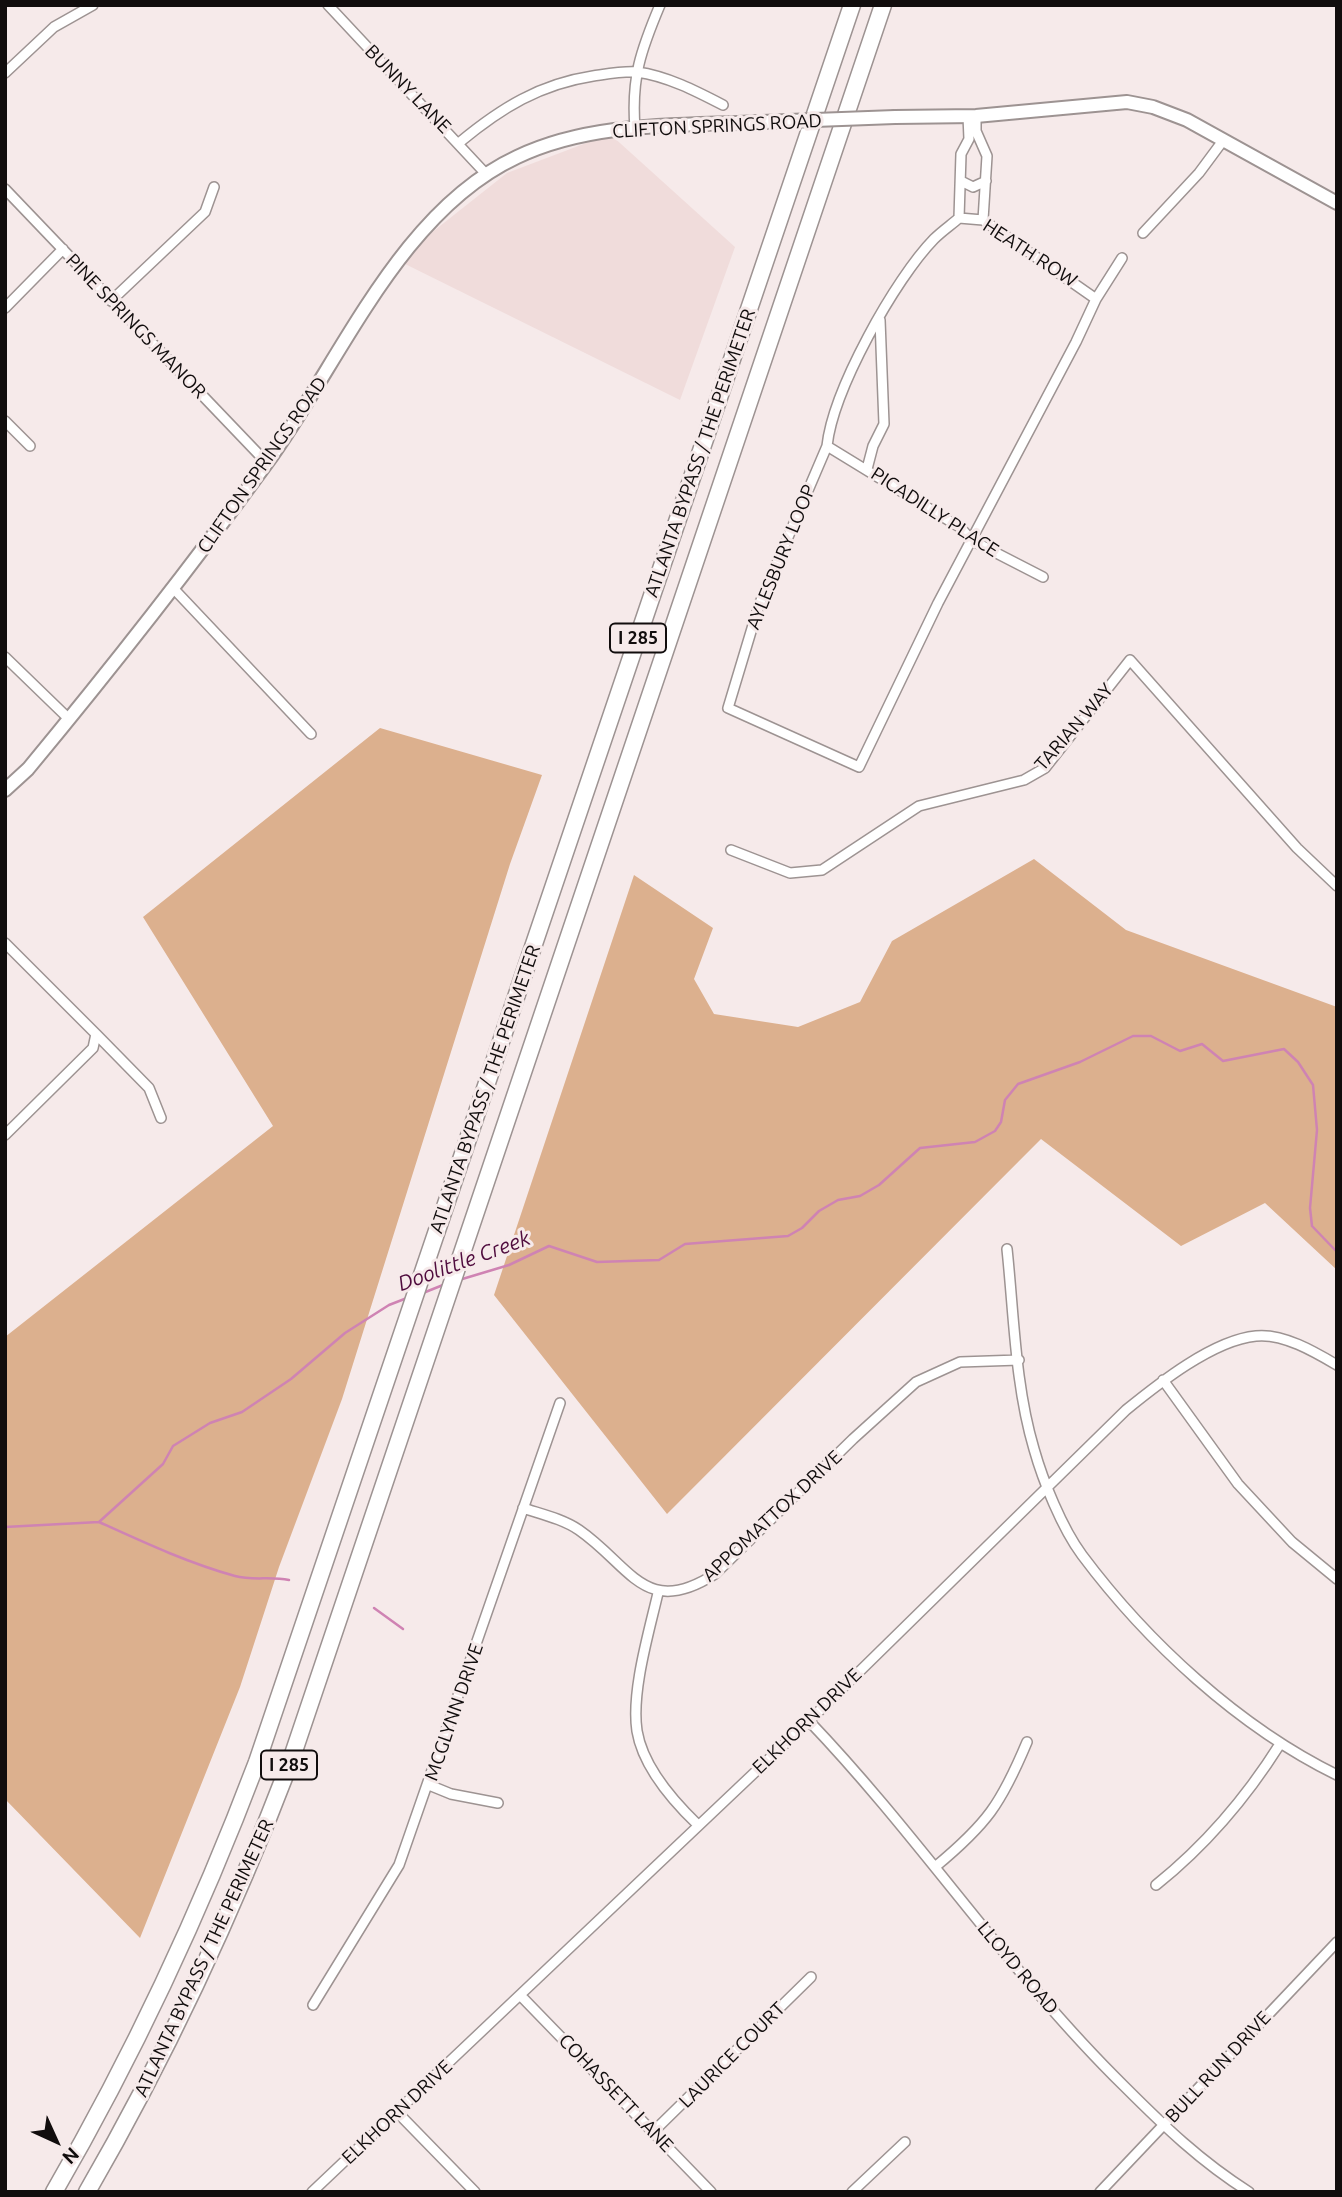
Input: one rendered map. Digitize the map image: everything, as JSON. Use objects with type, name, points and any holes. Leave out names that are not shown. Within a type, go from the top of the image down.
[{"type":"highway","name":"ATLANTA BYPASS / THE PERIMETER","points":[[54,2192],[151,2012],[236,1817],[407,1325],[852,5]]},
{"type":"highway","name":"ATLANTA BYPASS / THE PERIMETER","points":[[87,2192],[156,2066],[251,1865],[332,1639],[883,5]]},
{"type":"street","points":[[5,73],[54,27],[93,5]]},
{"type":"street","name":"BUNNY LANE","points":[[328,5],[460,142],[486,174]]},
{"type":"street","points":[[635,128],[635,72],[660,5]]},
{"type":"street","points":[[460,142],[491,116],[534,92],[568,80],[635,72],[667,79],[723,104]]},
{"type":"street","name":"CLIFTON SPRINGS ROAD","points":[[5,790],[28,769],[69,719],[267,463],[389,273],[414,239],[447,205],[486,174],[518,156],[554,144],[635,128],[972,116],[1127,102],[1153,107],[1187,120],[1222,142],[1337,203]]},
{"type":"street","points":[[972,116],[987,156],[983,220]]},
{"type":"street","points":[[959,218],[961,154],[969,139],[972,116]]},
{"type":"street","points":[[1143,233],[1199,173],[1222,142]]},
{"type":"street","points":[[961,181],[973,187],[986,181]]},
{"type":"street","points":[[111,302],[205,212],[214,187]]},
{"type":"street","name":"PINE SPRINGS MANOR","points":[[5,189],[267,463]]},
{"type":"street","name":"HEATH ROW","points":[[959,218],[983,220],[1096,299]]},
{"type":"street","name":"AYLESBURY LOOP","points":[[959,218],[922,254],[880,318],[855,364],[829,431],[827,446],[759,605],[728,708],[859,767],[971,540],[1096,299],[1122,258]]},
{"type":"street","points":[[5,308],[63,249]]},
{"type":"street","points":[[867,468],[873,446],[884,424],[880,318]]},
{"type":"street","points":[[5,421],[30,446]]},
{"type":"street","name":"PICADILLY PLACE","points":[[827,446],[867,468],[961,528],[971,540],[1044,577]]},
{"type":"street","points":[[173,587],[311,734]]},
{"type":"street","points":[[5,657],[69,719]]},
{"type":"street","name":"TARIAN WAY","points":[[732,850],[790,873],[822,870],[919,806],[1024,780],[1045,768],[1130,660],[1297,848],[1337,886]]},
{"type":"street","points":[[5,943],[149,1088],[161,1118]]},
{"type":"street","points":[[5,1135],[93,1048],[96,1034]]},
{"type":"street","points":[[1007,1249],[1026,1413],[1047,1486],[1080,1552],[1112,1591],[1186,1668],[1232,1709],[1280,1744],[1337,1775]]},
{"type":"street","name":"ELKHORN DRIVE","points":[[312,2192],[808,1721],[1126,1410],[1163,1380],[1216,1350],[1257,1335],[1284,1340],[1315,1352],[1337,1365]]},
{"type":"street","name":"APPOMATTOX DRIVE","points":[[658,1593],[695,1587],[715,1574],[853,1439],[916,1382],[960,1362],[1019,1360]]},
{"type":"street","points":[[1163,1380],[1238,1484],[1292,1542],[1337,1578]]},
{"type":"street","name":"MCGLYNN DRIVE","points":[[313,2005],[399,1865],[560,1403]]},
{"type":"street","points":[[523,1508],[575,1527],[658,1593],[639,1694],[637,1730],[646,1759],[679,1806],[698,1825]]},
{"type":"street","name":"LLOYD ROAD","points":[[808,1721],[935,1867],[1082,2045],[1163,2126],[1208,2166],[1249,2192]]},
{"type":"street","points":[[935,1867],[976,1833],[994,1809],[1027,1742]]},
{"type":"street","points":[[1156,1885],[1208,1839],[1262,1773],[1280,1744]]},
{"type":"street","points":[[429,1785],[461,1797],[498,1804]]},
{"type":"street","name":"BULL RUN DRIVE","points":[[1100,2192],[1337,1942]]},
{"type":"street","name":"LAURICE COURT","points":[[653,2132],[811,1977]]},
{"type":"street","name":"COHASSETT LANE","points":[[520,1995],[711,2192]]},
{"type":"street","points":[[397,2112],[475,2192]]},
{"type":"street","points":[[852,2192],[905,2142]]},
{"type":"shaded area","points":[[610,134],[735,247],[680,400],[397,260],[507,173]]},
{"type":"shaded area","points":[[380,728],[542,775],[510,864],[342,1399],[279,1567],[240,1687],[140,1938],[5,1799],[5,1337],[273,1126],[143,917]]},
{"type":"shaded area","points":[[1034,859],[1126,930],[1337,1007],[1337,1270],[1265,1203],[1181,1246],[1041,1139],[667,1514],[494,1295],[634,875],[713,928],[694,979],[714,1014],[798,1027],[860,1002],[892,941]]},
{"type":"waterway","name":"Doolittle Creek","points":[[459,1280],[509,1265],[549,1246],[597,1262],[659,1260],[685,1244],[788,1236],[802,1228],[819,1211],[838,1200],[860,1196],[879,1185],[920,1148],[975,1142],[995,1131],[1001,1122],[1005,1100],[1018,1084],[1080,1062],[1133,1036],[1151,1036],[1180,1051],[1202,1044],[1223,1061],[1284,1049],[1298,1062],[1313,1085],[1317,1130],[1310,1208],[1312,1226],[1337,1252]]},
{"type":"waterway","name":"Doolittle Creek","points":[[423,1293],[443,1285]]},
{"type":"waterway","name":"Doolittle Creek","points":[[5,1527],[99,1522],[163,1464],[173,1446],[210,1423],[242,1412],[291,1379],[345,1333],[389,1305],[407,1298]]},
{"type":"waterway","points":[[99,1522],[217,1571],[242,1577],[289,1580]]},
{"type":"waterway","points":[[374,1608],[403,1629]]}]
